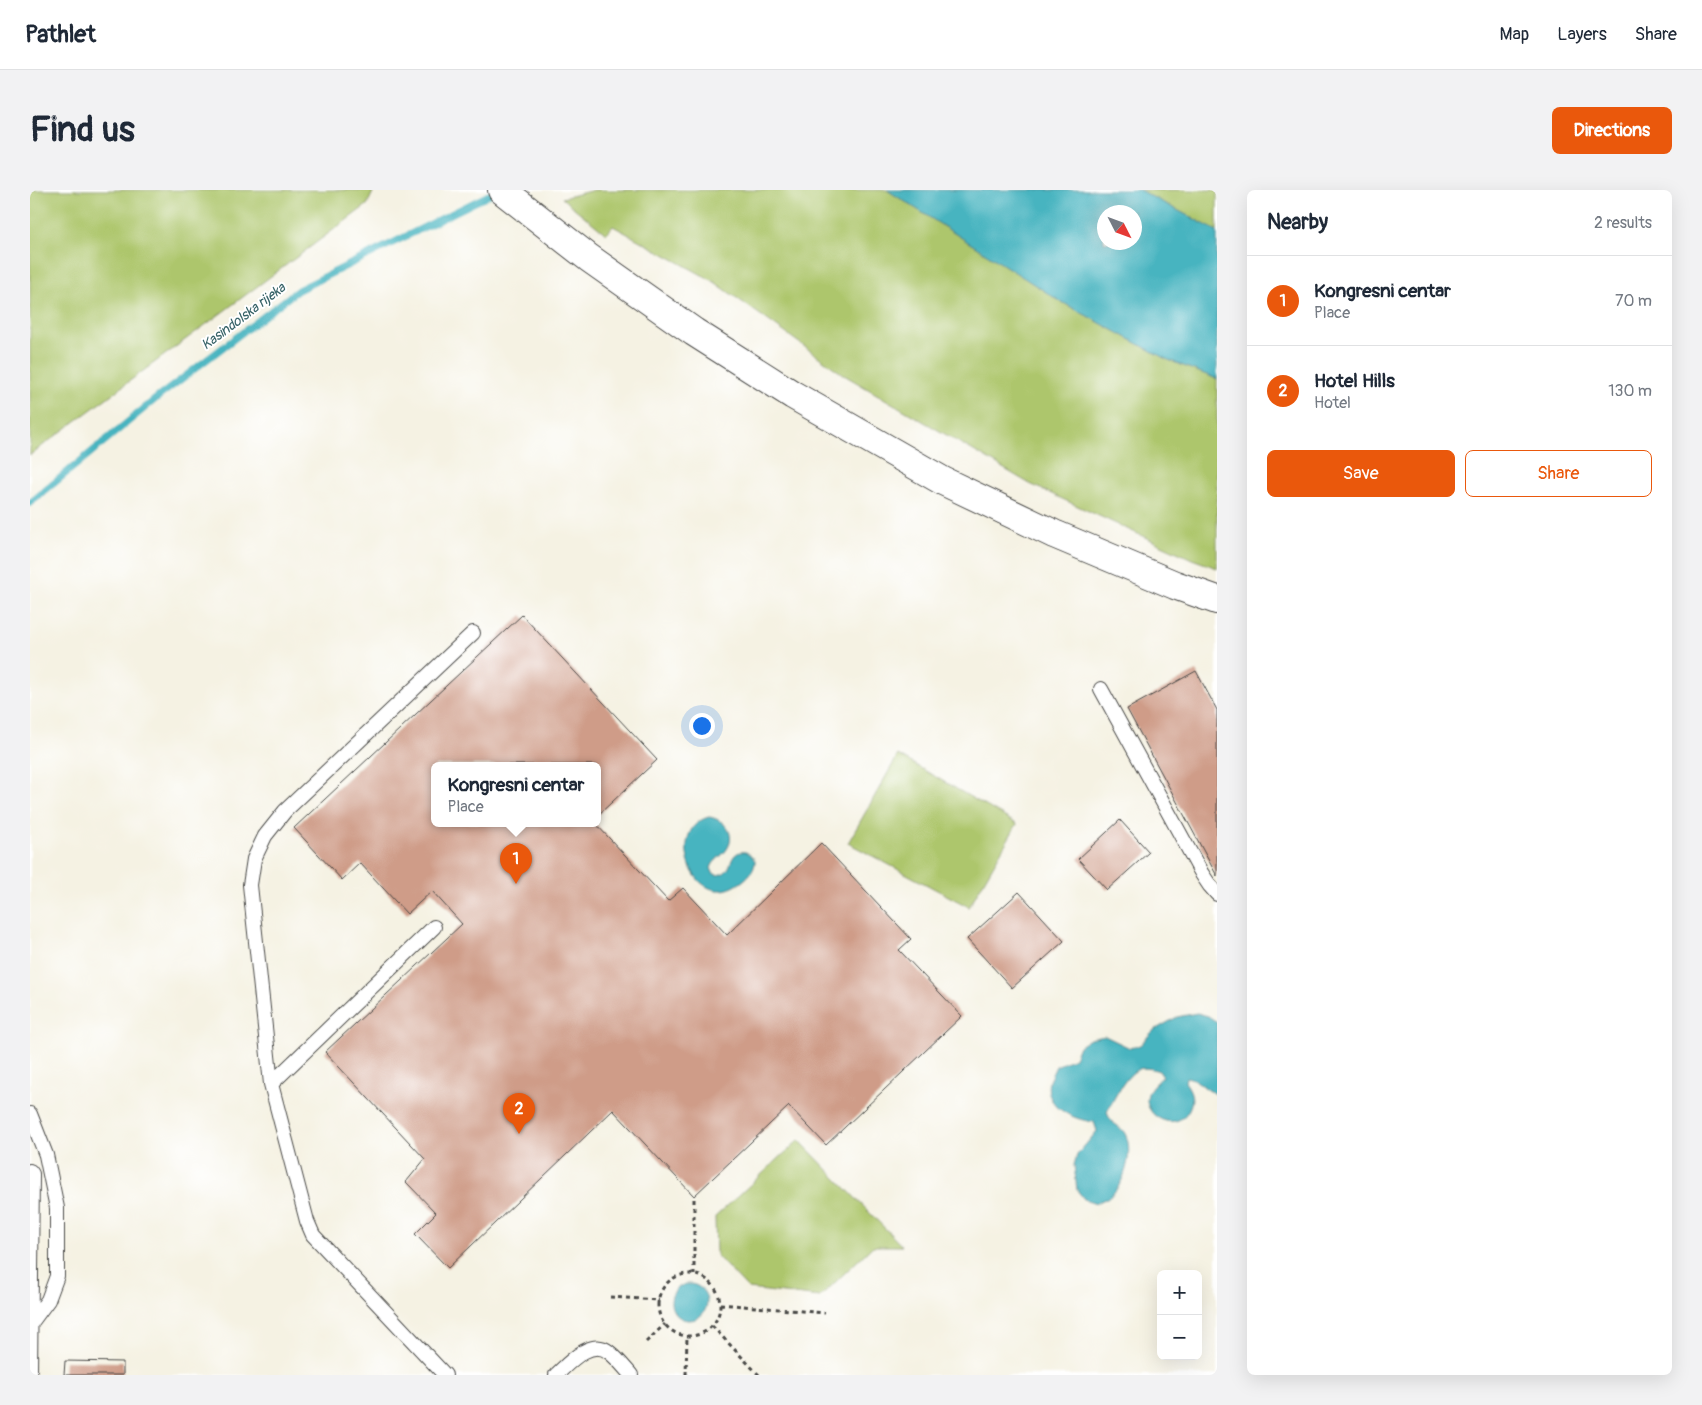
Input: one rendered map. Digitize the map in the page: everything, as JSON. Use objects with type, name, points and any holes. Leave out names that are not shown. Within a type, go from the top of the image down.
[{"type":"street","points":[[502,190],[589,258],[694,332],[793,395],[943,481],[1054,534],[1174,585],[1217,600]]},
{"type":"lane","points":[[446,1375],[313,1234],[306,1221],[271,1084],[250,885],[254,859],[265,836],[285,811],[474,633]]},
{"type":"lane","points":[[1101,689],[1202,874],[1217,894]]},
{"type":"lane","points":[[271,1084],[434,928]]},
{"type":"lane","points":[[30,1114],[46,1155],[56,1208],[57,1276],[48,1300],[31,1323]]},
{"type":"lane","points":[[30,1171],[32,1174],[30,1375]]},
{"type":"lane","points":[[556,1375],[581,1352],[596,1347],[608,1350],[631,1375]]},
{"type":"path","points":[[694,1196],[694,1275]]},
{"type":"path","points":[[685,1275],[694,1275],[704,1278],[712,1284],[718,1294],[719,1312],[712,1326],[705,1332],[687,1336],[678,1334],[665,1324],[658,1308],[659,1300],[662,1291],[668,1283],[685,1275]]},
{"type":"path","points":[[610,1298],[659,1300]]},
{"type":"path","points":[[720,1304],[825,1313]]},
{"type":"path","points":[[646,1342],[665,1324]]},
{"type":"path","points":[[712,1326],[759,1375]]},
{"type":"path","points":[[686,1375],[687,1336]]},
{"type":"green space","points":[[30,190],[374,190],[367,205],[30,455]]},
{"type":"green space","points":[[594,190],[887,190],[1060,301],[1166,359],[1217,379],[1217,568],[1192,559],[1030,484],[844,375],[713,281],[613,226],[606,234],[562,198]]},
{"type":"green space","points":[[1139,190],[1217,190],[1217,231]]},
{"type":"green space","points":[[898,755],[1017,824],[969,907],[848,843]]},
{"type":"green space","points":[[799,1140],[902,1246],[873,1246],[820,1297],[748,1289],[716,1255],[715,1217]]},
{"type":"water","points":[[887,190],[1139,190],[1217,231],[1217,379],[1166,359],[1060,301]]},
{"type":"water","points":[[709,817],[724,824],[731,838],[727,849],[712,865],[713,873],[717,875],[725,872],[734,857],[741,852],[749,854],[755,861],[753,869],[744,880],[727,889],[711,889],[699,881],[691,868],[687,853],[688,838],[695,825]]},
{"type":"water","points":[[1197,1013],[1208,1016],[1217,1022],[1217,1094],[1186,1077],[1185,1082],[1192,1097],[1190,1107],[1183,1117],[1174,1121],[1164,1120],[1155,1116],[1149,1108],[1147,1098],[1151,1088],[1163,1077],[1159,1071],[1149,1069],[1141,1068],[1134,1072],[1120,1088],[1107,1112],[1112,1122],[1124,1132],[1127,1139],[1129,1147],[1124,1175],[1115,1191],[1108,1197],[1096,1203],[1084,1199],[1077,1190],[1074,1165],[1077,1155],[1097,1131],[1094,1122],[1069,1115],[1055,1105],[1048,1090],[1049,1081],[1056,1066],[1074,1058],[1079,1046],[1090,1039],[1105,1036],[1130,1048],[1140,1045],[1153,1031],[1177,1017]]},
{"type":"water","points":[[689,1284],[696,1285],[702,1289],[706,1295],[706,1309],[702,1315],[696,1319],[689,1320],[682,1319],[676,1315],[672,1309],[671,1302],[672,1295],[676,1289],[682,1285]]},
{"type":"building","points":[[522,615],[657,760],[601,812],[601,762],[431,762],[431,827],[599,827],[668,901],[683,888],[727,935],[821,843],[911,939],[899,950],[962,1016],[826,1145],[789,1106],[694,1196],[613,1110],[448,1268],[415,1234],[436,1213],[406,1182],[425,1159],[325,1052],[462,924],[432,891],[407,914],[360,863],[342,880],[294,828]]},
{"type":"building","points":[[1196,671],[1217,710],[1217,876],[1127,709]]},
{"type":"building","points":[[1120,820],[1149,852],[1107,890],[1078,859]]},
{"type":"building","points":[[1019,892],[1064,941],[1012,988],[967,939]]},
{"type":"building","points":[[65,1361],[123,1362],[123,1375],[64,1375]]},
{"type":"waterway","name":"Kasindolska rijeka","points":[[30,503],[158,397],[298,290],[497,191]]},
{"type":"place","name":"Kongresni centar","points":[[516,884]]},
{"type":"place","name":"Hotel Hills","points":[[519,1134]]}]
